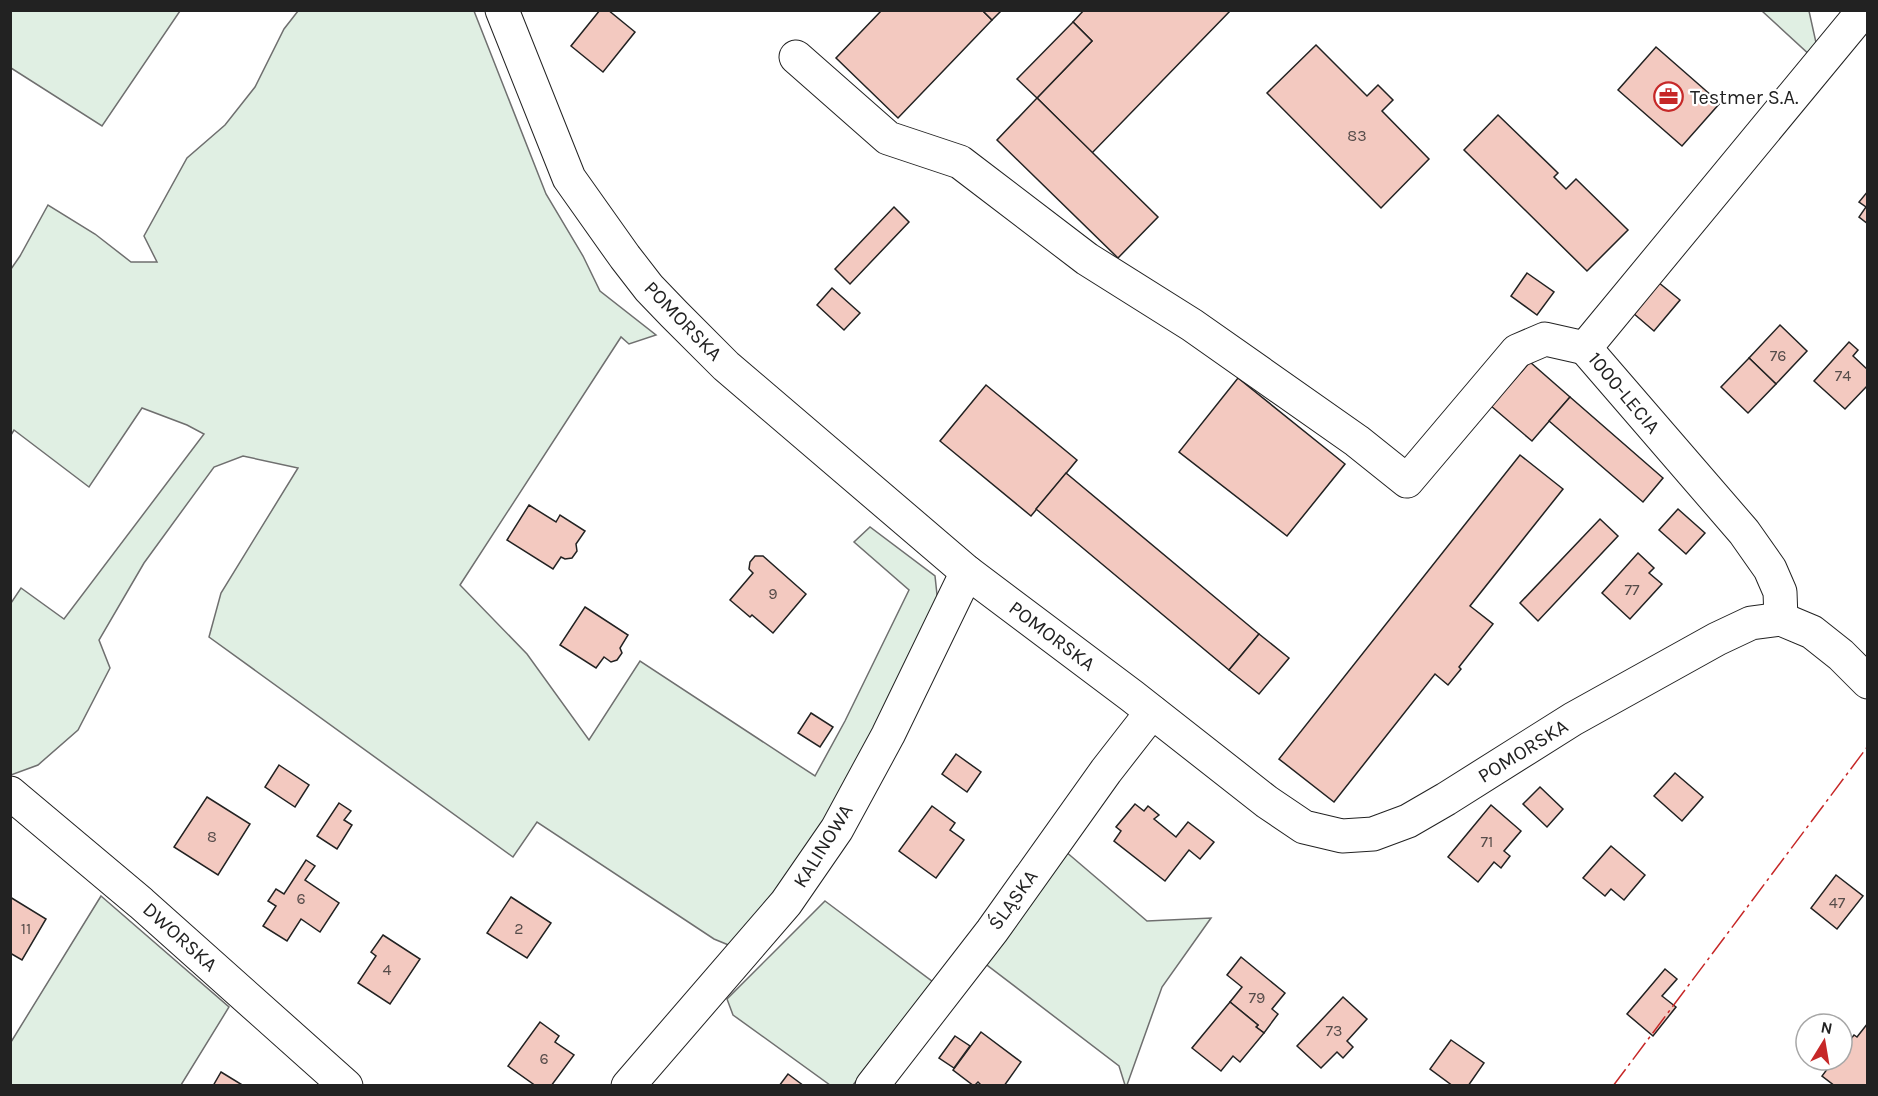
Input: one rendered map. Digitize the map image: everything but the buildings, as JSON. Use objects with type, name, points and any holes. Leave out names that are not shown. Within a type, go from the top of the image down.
[{"type":"street","name":"POMORSKA","points":[[502,10],[568,178],[649,288],[726,366],[967,572],[1267,802],[1304,827],[1342,836],[1373,834],[1408,820],[1446,800],[1574,719],[1717,639],[1751,623],[1781,619]]},
{"type":"street","name":"1000-LECIA","points":[[1781,619],[1780,592],[1774,577],[1744,532],[1585,348],[1864,10]]},
{"type":"street","points":[[796,57],[888,138],[960,162],[1087,259],[1192,325],[1357,441],[1407,481],[1517,351],[1545,339],[1585,348]]},
{"type":"street","name":"KALINOWA","points":[[628,1086],[786,903],[837,829],[888,735],[967,572]]},
{"type":"street","points":[[1781,619],[1812,632],[1841,655],[1868,682]]},
{"type":"street","name":"ŚLĄSKA","points":[[872,1086],[992,931],[1106,771],[1152,712]]},
{"type":"street","name":"DWORSKA","points":[[10,792],[141,903],[346,1086]]},
{"type":"green space","points":[[10,11],[180,11],[102,126],[11,68]]},
{"type":"green space","points":[[298,11],[474,11],[546,194],[583,256],[600,291],[656,335],[629,344],[621,337],[460,585],[527,654],[589,740],[640,661],[815,776],[845,721],[909,590],[854,542],[870,527],[935,576],[938,604],[815,841],[731,946],[714,939],[537,822],[513,857],[209,637],[221,593],[298,468],[243,456],[214,467],[144,563],[99,640],[110,668],[78,730],[38,765],[11,775],[11,603],[21,588],[64,619],[204,434],[142,408],[89,487],[14,430],[11,435],[11,269],[48,205],[95,234],[131,262],[157,262],[144,236],[187,158],[225,125],[255,87],[284,29]]},
{"type":"green space","points":[[1762,11],[1809,11],[1817,47],[1811,56]]},
{"type":"green space","points":[[1065,851],[1147,921],[1211,918],[1162,987],[1127,1085],[1125,1085],[1119,1066],[983,962]]},
{"type":"green space","points":[[101,896],[229,1007],[181,1085],[11,1085],[11,1042]]},
{"type":"green space","points":[[825,901],[933,982],[853,1085],[830,1085],[733,1015],[727,999]]},
{"type":"power","points":[[1613,1086],[1868,746]]},
{"type":"place","name":"Testmer S.A.","points":[[1669,97]]}]
